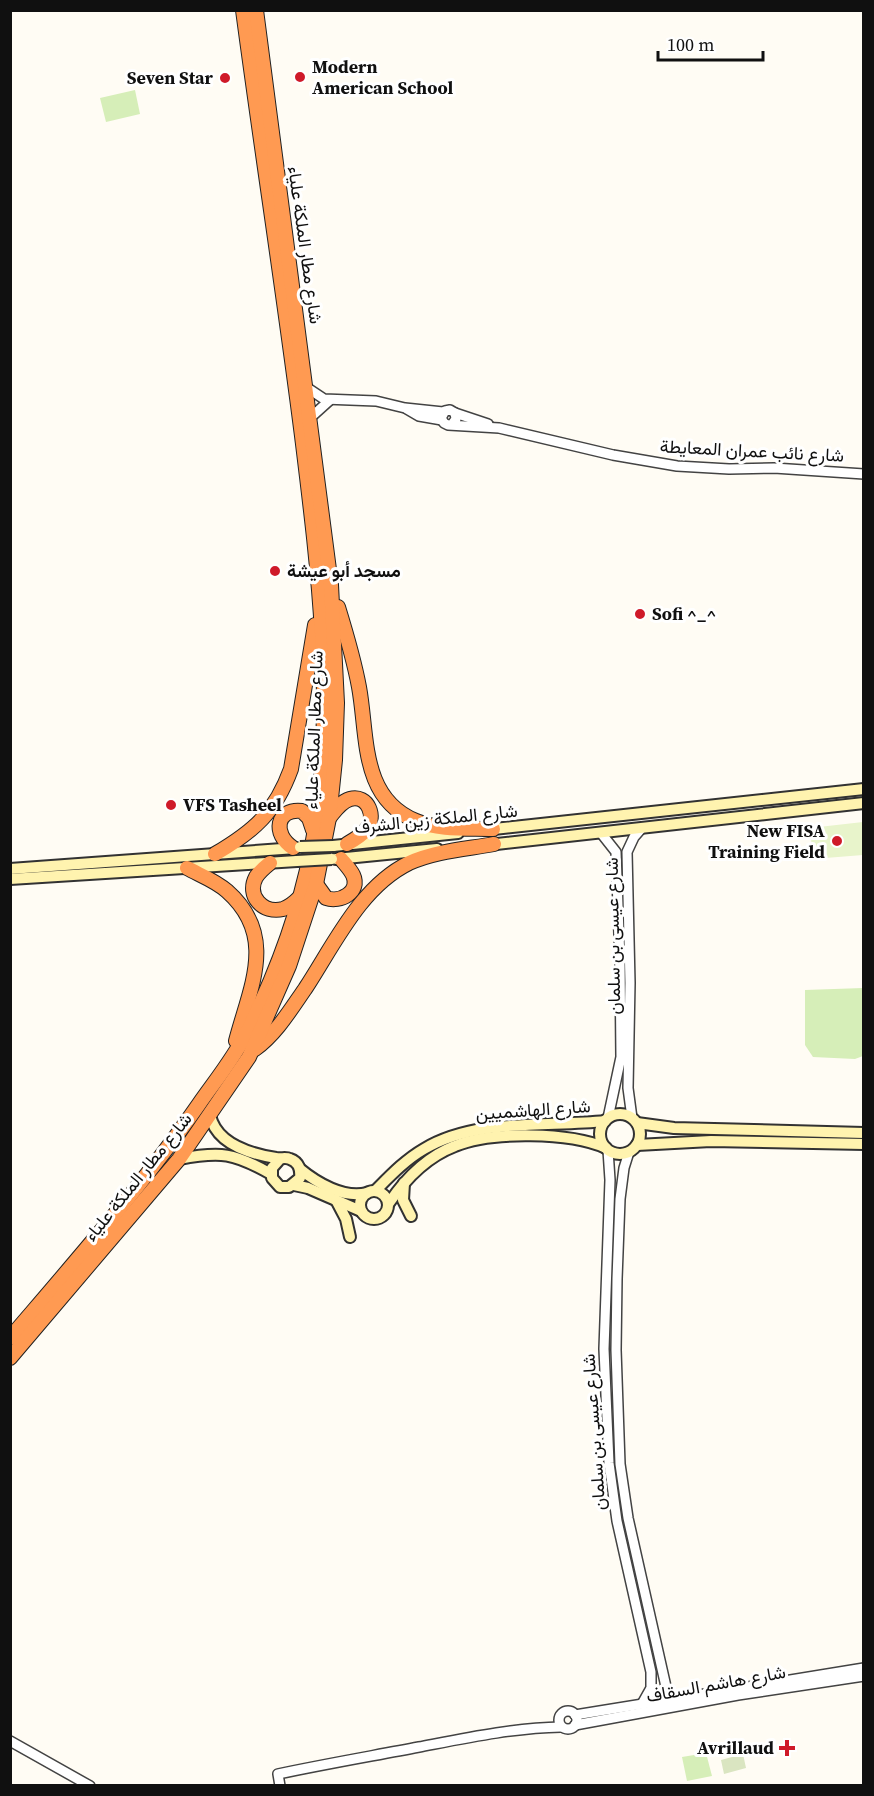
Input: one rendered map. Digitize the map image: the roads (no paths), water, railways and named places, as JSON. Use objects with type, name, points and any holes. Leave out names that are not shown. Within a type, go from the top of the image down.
[{"type":"highway","name":"شارع مطار الملكة علياء","points":[[10,1338],[98,1236],[157,1161],[234,1054],[265,992],[299,898],[314,834],[319,797],[324,716],[325,588],[243,10]]},
{"type":"highway","name":"شارع مطار الملكة علياء","points":[[10,1358],[179,1159],[251,1052],[289,966],[316,884],[329,818],[335,760],[337,703],[310,418],[256,10]]},
{"type":"highway","points":[[325,588],[359,685],[369,760],[380,792],[394,808],[418,822],[442,827],[494,829]]},
{"type":"highway","points":[[215,854],[241,839],[259,824],[284,789],[291,769],[325,588]]},
{"type":"highway","points":[[329,818],[340,805],[351,799],[364,802],[370,808],[371,822],[367,829],[340,845]]},
{"type":"highway","points":[[297,852],[283,840],[279,830],[280,822],[286,815],[296,810],[302,811],[309,818],[314,834]]},
{"type":"highway","points":[[251,1052],[262,1044],[278,1026],[302,994],[354,913],[378,886],[408,864],[494,844]]},
{"type":"highway","points":[[316,884],[326,898],[339,900],[347,896],[354,886],[354,875],[336,859]]},
{"type":"highway","points":[[270,863],[256,877],[254,883],[254,894],[259,903],[268,909],[279,909],[290,906],[299,898]]},
{"type":"highway","points":[[187,868],[225,889],[243,909],[254,931],[256,965],[234,1054]]},
{"type":"main road","name":"شارع الملكة زين الشرف","points":[[10,869],[215,854],[297,852],[340,845],[864,789]]},
{"type":"main road","name":"شارع الملكة زين الشرف","points":[[10,879],[270,863],[297,852],[336,859],[641,829],[864,803]]},
{"type":"main road","points":[[864,1133],[704,1130],[635,1120],[620,1114],[607,1119],[600,1135],[607,1149],[619,1154],[633,1148],[711,1141],[864,1144]]},
{"type":"main road","points":[[210,1115],[215,1130],[224,1139],[248,1151],[294,1161],[311,1178],[347,1194],[382,1193],[389,1203],[386,1214],[378,1219],[366,1217],[361,1211],[308,1188],[294,1185],[280,1187],[274,1182],[271,1174],[272,1168],[280,1159]]},
{"type":"main road","name":"شارع الهاشميين","points":[[371,1192],[408,1159],[450,1136],[484,1129],[607,1119]]},
{"type":"main road","points":[[633,1148],[640,1138],[640,1130],[635,1120]]},
{"type":"main road","name":"شارع الهاشميين","points":[[389,1203],[404,1181],[435,1156],[455,1145],[472,1141],[560,1136],[583,1139],[607,1149]]},
{"type":"main road","points":[[179,1159],[210,1154],[232,1156],[271,1174]]},
{"type":"main road","points":[[294,1185],[300,1178],[300,1169]]},
{"type":"main road","points":[[404,1181],[403,1200],[411,1216]]},
{"type":"main road","points":[[361,1211],[361,1201],[371,1192]]},
{"type":"main road","points":[[336,1200],[346,1219],[350,1237]]},
{"type":"street","points":[[306,387],[318,397],[330,399],[376,401],[442,416],[450,410],[455,413],[456,419],[453,423],[446,424],[442,416]]},
{"type":"street","points":[[310,418],[330,399]]},
{"type":"street","name":"شارع نائب عمران المعايطة","points":[[455,413],[499,428],[613,455],[677,466],[729,469],[774,468],[864,474]]},
{"type":"street","name":"شارع نائب عمران المعايطة","points":[[453,423],[499,428]]},
{"type":"street","name":"شارع عيسى بن سلمان","points":[[635,1120],[627,1088],[630,983],[627,852],[634,837],[641,829]]},
{"type":"street","name":"شارع عيسى بن سلمان","points":[[601,833],[616,852],[622,1036],[618,1077],[607,1119]]},
{"type":"street","points":[[616,852],[622,850],[627,852]]},
{"type":"street","name":"شارع عيسى بن سلمان","points":[[633,1148],[624,1168],[620,1199],[616,1350],[620,1454],[627,1518],[669,1700]]},
{"type":"street","name":"شارع عيسى بن سلمان","points":[[607,1149],[610,1180],[604,1368],[608,1453],[617,1521],[651,1671],[651,1688],[642,1704]]},
{"type":"street","points":[[608,1453],[620,1454]]},
{"type":"street","name":"شارع هاشم السقاف","points":[[575,1720],[642,1704],[864,1668]]},
{"type":"street","name":"شارع هاشم السقاف","points":[[575,1720],[864,1676]]},
{"type":"street","points":[[280,1785],[278,1774],[467,1737],[560,1722],[568,1712],[575,1720],[568,1729],[560,1722]]},
{"type":"street","points":[[10,1741],[90,1785]]},
{"type":"place","name":"Modern American School","points":[[300,77]]},
{"type":"place","name":"Seven Star","points":[[225,78]]},
{"type":"place","name":"مسجد أبو عيشة","points":[[275,571]]},
{"type":"place","name":"Sofi ^_^","points":[[640,614]]},
{"type":"place","name":"VFS Tasheel","points":[[171,805]]},
{"type":"place","name":"New FISA Training Field","points":[[837,841]]},
{"type":"place","name":"Avrillaud","points":[[787,1748]]}]
